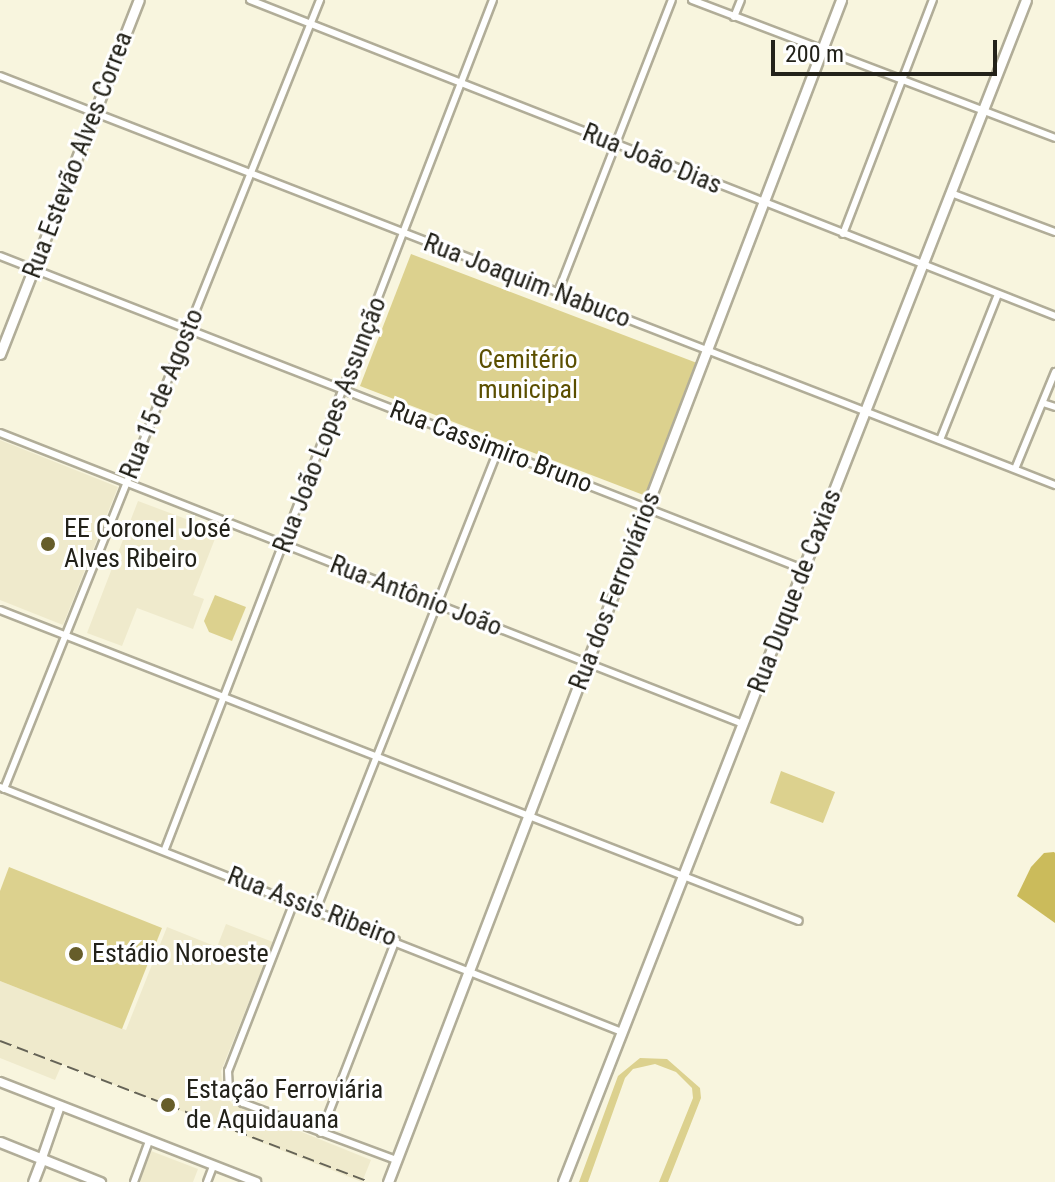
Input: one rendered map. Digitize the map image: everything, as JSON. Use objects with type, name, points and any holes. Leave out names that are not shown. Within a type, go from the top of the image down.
[{"type":"main road","name":"Rua Estevão Alves Correa","points":[[0,354],[139,0]]},
{"type":"main road","name":"Rua dos Ferroviários","points":[[388,1182],[841,0]]},
{"type":"main road","name":"Rua Duque de Caxias","points":[[563,1182],[1026,0]]},
{"type":"main road","points":[[0,1142],[100,1182]]},
{"type":"main road","points":[[33,1182],[42,1158]]},
{"type":"street","name":"Rua João Dias","points":[[250,0],[1055,316]]},
{"type":"street","name":"Rua 15 de Agosto","points":[[2,788],[320,0]]},
{"type":"street","name":"Rua João Lopes Assunção","points":[[165,849],[493,0]]},
{"type":"street","points":[[558,292],[672,0]]},
{"type":"street","points":[[692,0],[1055,138]]},
{"type":"street","points":[[734,17],[741,0]]},
{"type":"street","points":[[843,234],[933,0]]},
{"type":"street","name":"Rua Joaquim Nabuco","points":[[0,76],[1055,485]]},
{"type":"street","points":[[951,193],[1055,232]]},
{"type":"street","name":"Rua Cassimiro Bruno","points":[[0,256],[803,569]]},
{"type":"street","points":[[940,440],[998,294]]},
{"type":"street","points":[[1015,469],[1055,372]]},
{"type":"street","points":[[1043,403],[1055,407]]},
{"type":"street","name":"Rua Antônio João","points":[[0,433],[743,724]]},
{"type":"street","points":[[316,910],[498,450]]},
{"type":"street","points":[[0,610],[799,921]]},
{"type":"street","name":"Rua Assis Ribeiro","points":[[2,788],[165,849],[622,1032]]},
{"type":"street","points":[[294,902],[228,1071],[229,1090],[243,1103],[396,1160]]},
{"type":"street","points":[[321,1133],[396,940]]},
{"type":"street","points":[[0,1082],[256,1182]]},
{"type":"street","points":[[42,1158],[60,1106]]},
{"type":"street","points":[[134,1182],[149,1141]]},
{"type":"street","points":[[207,1182],[213,1166]]},
{"type":"shaded area","name":"EE Coronel José Alves Ribeiro","points":[[0,440],[118,487],[63,625],[0,600]]},
{"type":"shaded area","points":[[138,501],[218,531],[193,595],[204,599],[193,629],[137,608],[122,646],[87,633]]},
{"type":"shaded area","points":[[1054,852],[1055,923],[1017,896],[1031,867],[1044,853]]},
{"type":"shaded area","points":[[226,924],[273,942],[221,1071],[223,1091],[232,1104],[371,1160],[362,1182],[62,1064],[55,1080],[0,1058],[0,981],[126,1030],[167,927],[217,947]]},
{"type":"shaded area","points":[[151,1151],[198,1169],[193,1182],[139,1182]]},
{"type":"green space","name":"Cemitério municipal","points":[[411,254],[697,363],[646,496],[360,386]]},
{"type":"green space","points":[[215,595],[246,607],[232,641],[209,632],[204,621]]},
{"type":"green space","points":[[781,771],[835,792],[823,823],[770,803]]},
{"type":"green space","name":"Estádio Noroeste","points":[[9,867],[162,928],[122,1029],[0,981],[0,891]]},
{"type":"green space","points":[[640,1058],[667,1059],[700,1088],[701,1098],[668,1182],[659,1182],[693,1098],[692,1088],[676,1072],[655,1064],[633,1069],[625,1078],[588,1182],[579,1182],[618,1076]]},
{"type":"railway","points":[[0,1041],[369,1182]]},
{"type":"place","name":"EE Coronel José Alves Ribeiro","points":[[48,544]]},
{"type":"place","name":"Estádio Noroeste","points":[[76,954]]},
{"type":"place","name":"Estação Ferroviária de Aquidauana","points":[[168,1105]]}]
